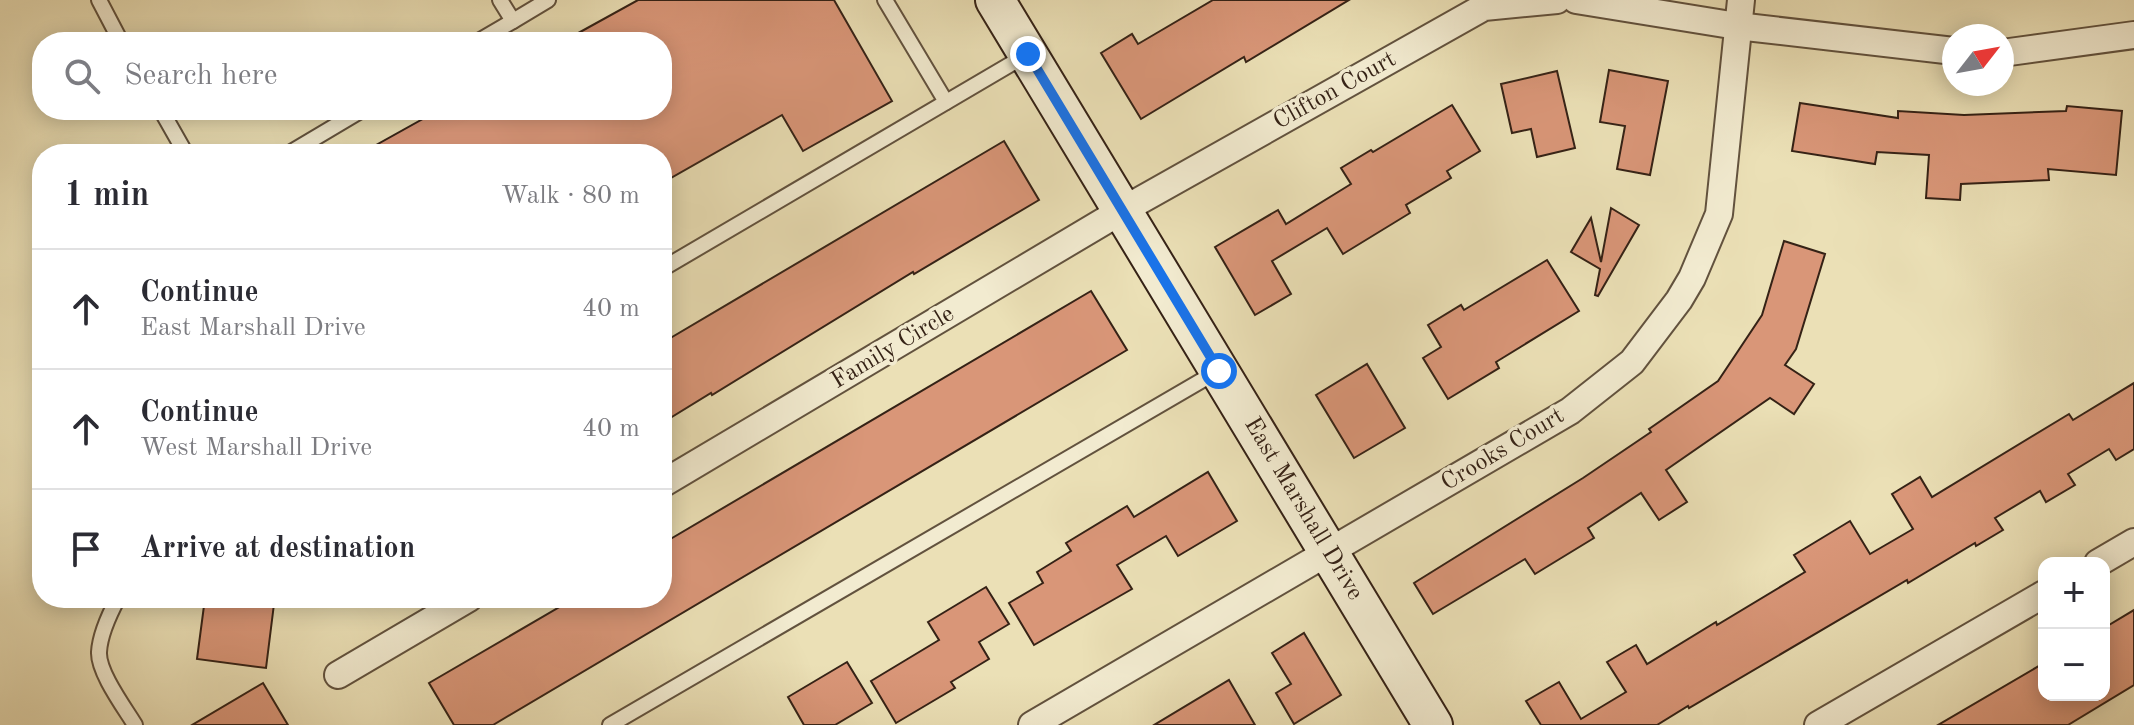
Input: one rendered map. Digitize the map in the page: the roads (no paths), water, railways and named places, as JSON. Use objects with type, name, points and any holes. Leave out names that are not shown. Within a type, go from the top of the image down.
[{"type":"main road","name":"East Marshall Drive","points":[[995,0],[1433,725]]},
{"type":"street","name":"Clifton Court","points":[[1123,210],[1484,7],[1557,0]]},
{"type":"street","points":[[1576,0],[1739,13],[1942,49]]},
{"type":"street","name":"Crooks Court","points":[[1032,725],[1570,411],[1632,362],[1686,289],[1719,214],[1739,13]]},
{"type":"street","points":[[2014,51],[2134,35]]},
{"type":"street","name":"Family Circle","points":[[672,478],[1123,210]]},
{"type":"street","points":[[2108,557],[2134,542]]},
{"type":"street","points":[[1818,725],[2038,597]]},
{"type":"street","points":[[338,675],[452,608]]},
{"type":"lane","points":[[99,0],[116,32]]},
{"type":"lane","points":[[500,0],[513,21]]},
{"type":"lane","points":[[494,32],[548,0]]},
{"type":"lane","points":[[885,0],[946,102]]},
{"type":"lane","points":[[672,263],[1028,54]]},
{"type":"lane","points":[[167,120],[180,144]]},
{"type":"lane","points":[[305,144],[345,120]]},
{"type":"lane","points":[[610,725],[1219,371]]},
{"type":"lane","points":[[112,608],[99,653],[107,678],[135,725]]}]
